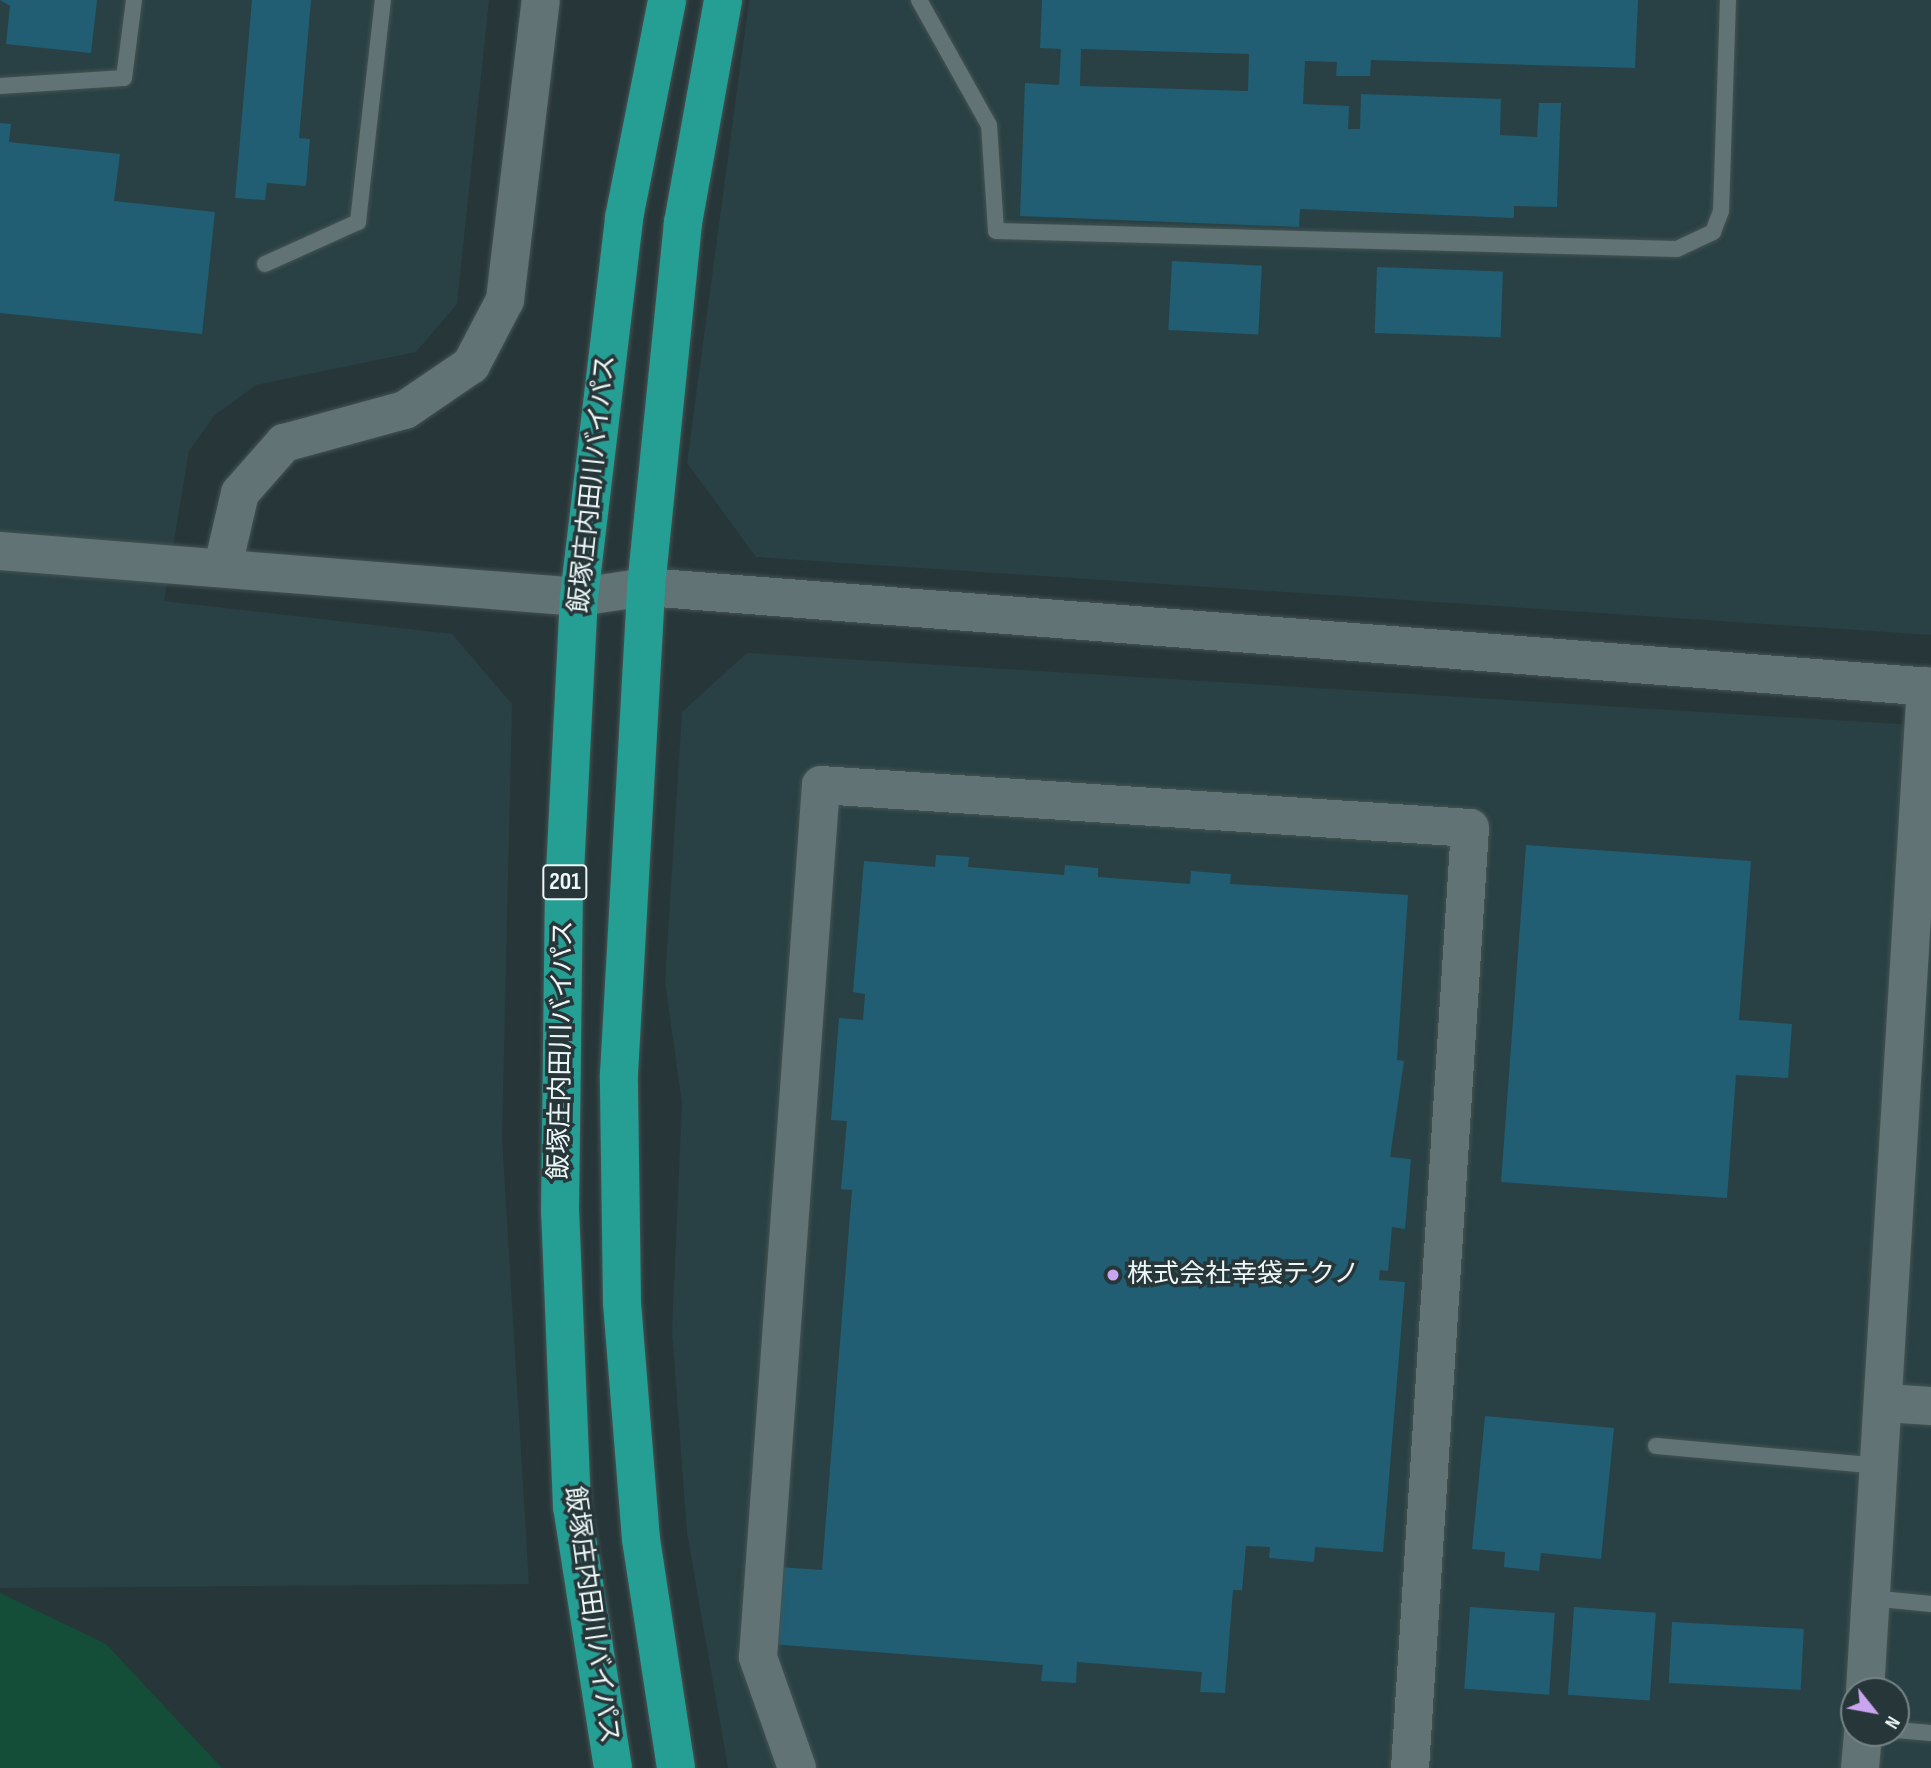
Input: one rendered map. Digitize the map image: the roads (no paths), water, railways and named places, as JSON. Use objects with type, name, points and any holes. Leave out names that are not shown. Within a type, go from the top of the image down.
[{"type":"highway","name":"飯塚庄内田川バイパス","points":[[613,1768],[572,1507],[560,1212],[564,892],[579,597],[624,218],[667,0]]},
{"type":"highway","points":[[676,1768],[641,1539],[622,1302],[619,1074],[646,587],[682,223],[723,0]]},
{"type":"street","points":[[223,566],[240,493],[284,443],[405,410],[471,365],[505,300],[541,0]]},
{"type":"street","points":[[0,551],[223,566],[579,597],[646,587],[1928,686],[1866,1677]]},
{"type":"street","points":[[797,1768],[758,1657],[821,785],[1471,828],[1410,1768]]},
{"type":"street","points":[[1885,1403],[1931,1406]]},
{"type":"street","points":[[1860,1768],[1862,1747]]},
{"type":"lane","points":[[0,86],[124,78],[134,0]]},
{"type":"lane","points":[[265,264],[358,222],[383,0]]},
{"type":"lane","points":[[919,0],[989,125],[996,231],[1677,248],[1697,245],[1713,232],[1721,211],[1728,0]]},
{"type":"lane","points":[[1656,1446],[1880,1466]]},
{"type":"lane","points":[[1871,1598],[1931,1604]]},
{"type":"lane","points":[[1910,1731],[1931,1733]]},
{"type":"place","name":"株式会社幸袋テクノ","points":[[1113,1275]]}]
